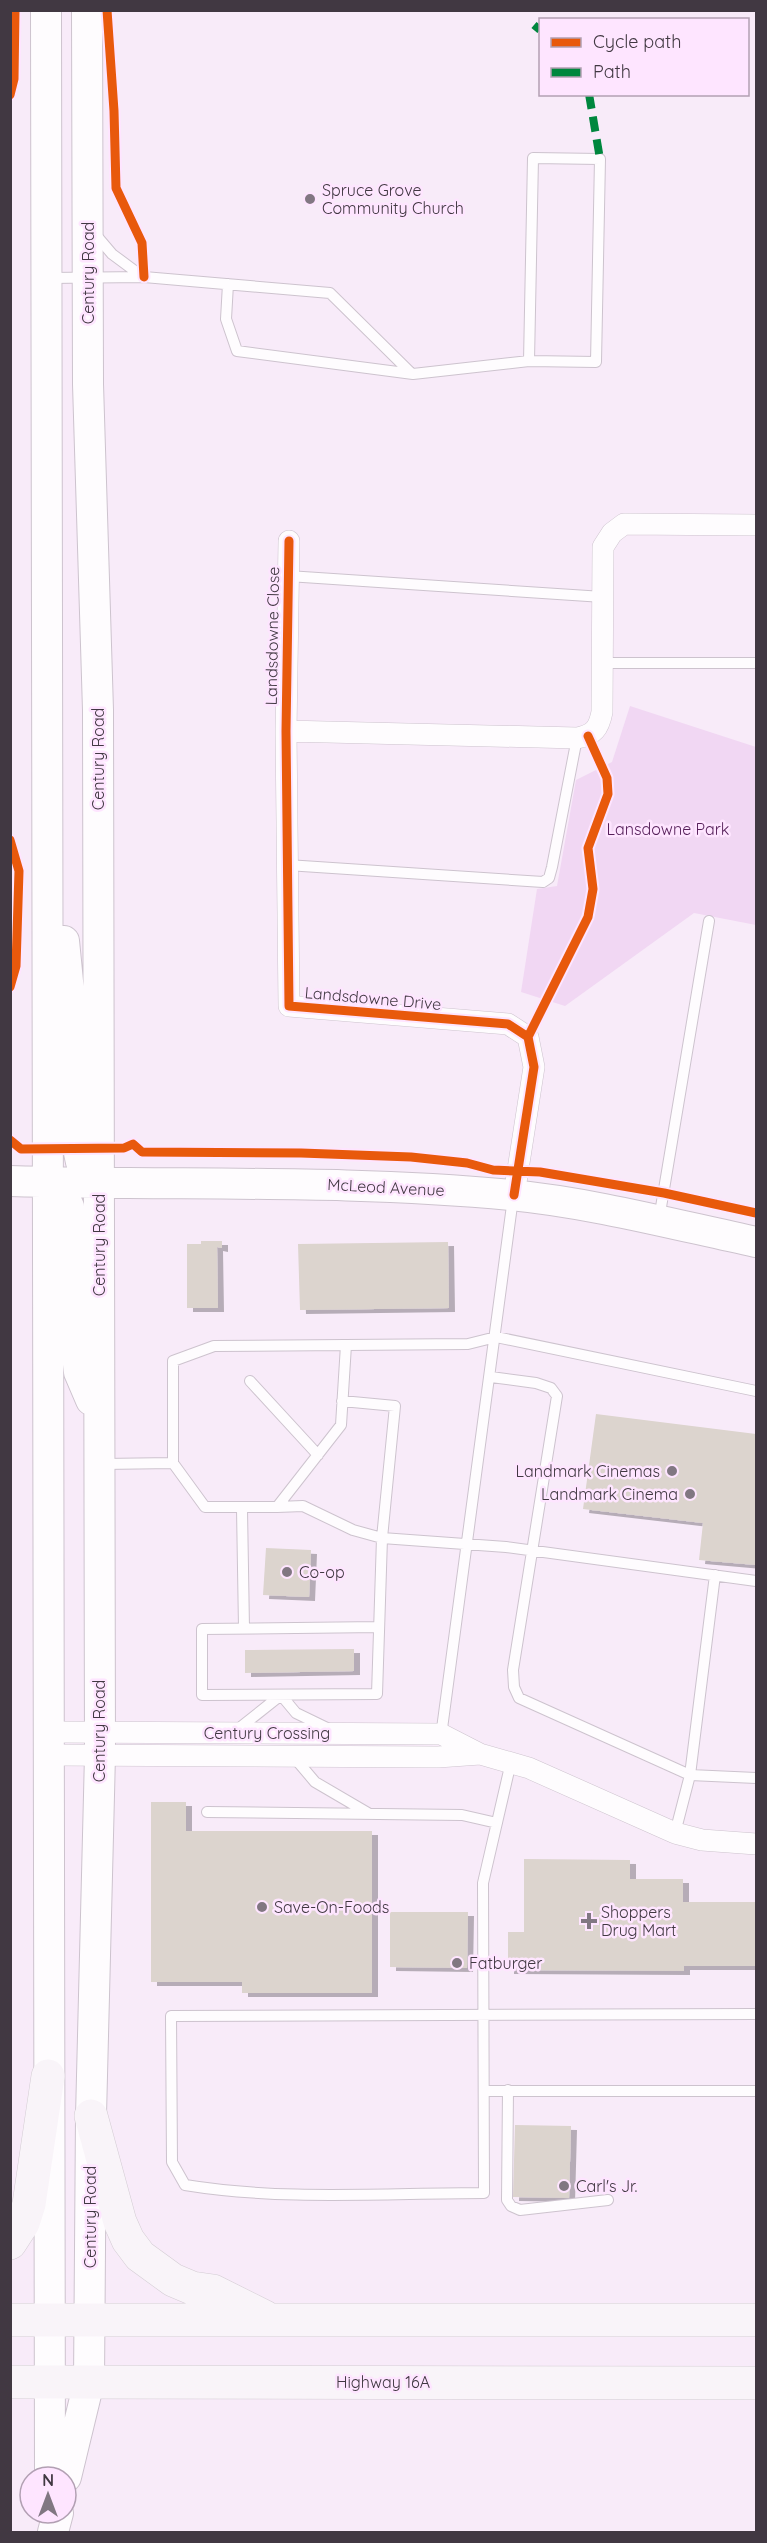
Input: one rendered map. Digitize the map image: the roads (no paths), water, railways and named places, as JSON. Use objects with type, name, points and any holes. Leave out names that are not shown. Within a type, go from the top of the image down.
[{"type":"main road","points":[[46,10],[50,2465]]},
{"type":"main road","name":"Century Road","points":[[69,2465],[89,2382],[91,2116],[100,1743],[98,710],[90,480],[87,10]]},
{"type":"main road","points":[[48,785],[75,1052],[75,1132],[81,1162],[99,1183]]},
{"type":"main road","name":"McLeod Avenue","points":[[10,1181],[417,1187],[514,1195],[756,1242]]},
{"type":"main road","points":[[47,1182],[64,1196],[69,1207],[72,1304],[79,1372],[99,1418]]},
{"type":"main road","points":[[10,2243],[23,2223],[29,2204],[48,2076]]},
{"type":"main road","points":[[91,2116],[120,2222],[128,2240],[140,2256],[173,2280],[192,2288],[213,2291],[269,2319]]},
{"type":"main road","points":[[10,2320],[756,2320]]},
{"type":"main road","name":"Highway 16A","points":[[10,2382],[756,2383]]},
{"type":"street","points":[[286,731],[577,738],[588,736],[599,725],[602,712],[603,547],[612,533],[624,524],[756,525]]},
{"type":"street","name":"Landsdowne Close","points":[[286,731],[289,541]]},
{"type":"street","name":"Landsdowne Drive","points":[[286,731],[289,1006],[508,1024],[528,1037],[534,1067],[514,1195]]},
{"type":"street","name":"Century Crossing","points":[[49,1744],[100,1743],[234,1733],[441,1734],[480,1754],[511,1762],[675,1833],[702,1840],[756,1845]]},
{"type":"street","name":"Century Crossing","points":[[100,1743],[293,1755],[438,1757],[480,1754]]},
{"type":"lane","points":[[228,284],[226,319],[237,351],[413,374],[529,361],[596,362],[600,159],[533,158],[529,361]]},
{"type":"lane","points":[[88,223],[112,254],[144,277]]},
{"type":"lane","points":[[47,278],[144,277],[330,293],[413,374]]},
{"type":"lane","points":[[288,576],[603,597]]},
{"type":"lane","points":[[602,663],[756,663]]},
{"type":"lane","points":[[287,865],[543,882],[549,878],[552,867],[577,738]]},
{"type":"lane","points":[[659,1222],[709,921]]},
{"type":"lane","points":[[438,1757],[514,1195]]},
{"type":"lane","points":[[756,1391],[496,1337],[468,1344],[214,1346],[172,1361],[173,1463],[205,1508],[303,1506],[353,1530],[382,1538],[468,1543],[756,1581]]},
{"type":"lane","points":[[277,1507],[341,1425],[346,1345]]},
{"type":"lane","points":[[491,1377],[536,1383],[551,1388],[557,1396],[513,1670],[514,1688],[519,1698],[690,1775],[756,1778]]},
{"type":"lane","points":[[250,1381],[318,1455]]},
{"type":"lane","points":[[342,1401],[394,1406],[382,1538],[379,1627],[376,1694],[202,1695],[202,1629],[379,1627]]},
{"type":"lane","points":[[99,1464],[173,1463]]},
{"type":"lane","points":[[242,1509],[244,1628]]},
{"type":"lane","points":[[675,1833],[690,1775],[715,1575]]},
{"type":"lane","points":[[234,1733],[280,1695]]},
{"type":"lane","points":[[280,1695],[296,1713],[337,1733]]},
{"type":"lane","points":[[293,1755],[315,1782],[369,1813]]},
{"type":"lane","points":[[511,1762],[483,1883],[484,2015],[484,2193],[266,2194],[226,2192],[185,2185],[172,2162],[171,2016],[484,2015],[756,2014]]},
{"type":"lane","points":[[207,1812],[462,1815],[497,1823]]},
{"type":"lane","points":[[508,2090],[507,2200],[511,2206],[520,2210],[608,2200]]},
{"type":"lane","points":[[484,2091],[756,2091]]},
{"type":"place","name":"Spruce Grove Community Church","points":[[310,199]]},
{"type":"place","name":"Landmark Cinemas","points":[[672,1471]]},
{"type":"place","name":"Landmark Cinema","points":[[690,1494]]},
{"type":"place","name":"Co-op","points":[[287,1572]]},
{"type":"place","name":"Save-On-Foods","points":[[262,1907]]},
{"type":"place","name":"Shoppers Drug Mart","points":[[589,1921]]},
{"type":"place","name":"Fatburger","points":[[457,1963]]},
{"type":"place","name":"Carl's Jr.","points":[[564,2186]]},
{"type":"park label","name":"Lansdowne Park","points":[[668,829]]}]
